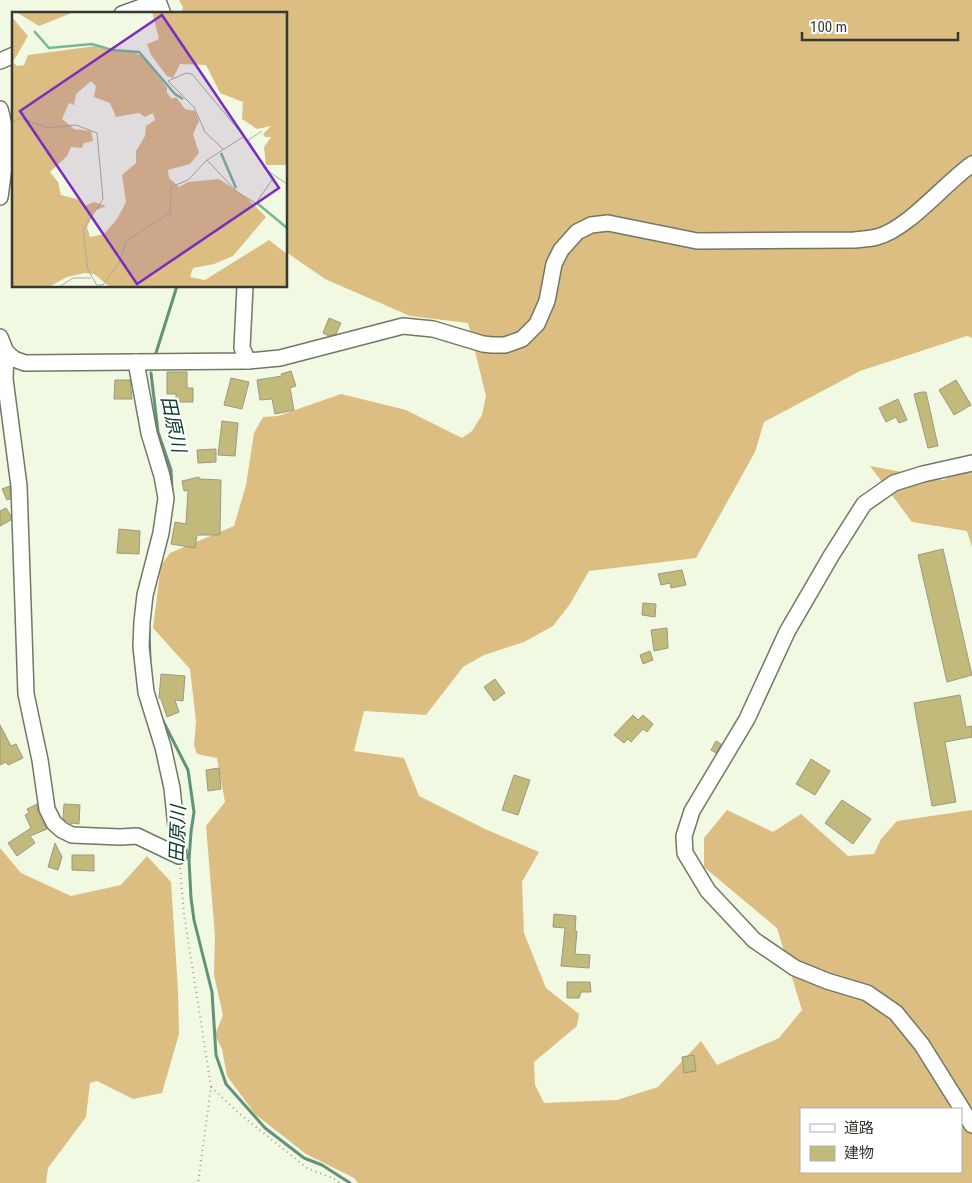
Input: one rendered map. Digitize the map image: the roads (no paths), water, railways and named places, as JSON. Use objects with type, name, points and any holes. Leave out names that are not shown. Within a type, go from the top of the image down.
[{"type":"street","points":[[127,12],[158,1],[162,12]]},
{"type":"street","points":[[0,61],[12,57]]},
{"type":"street","points":[[0,110],[4,131],[4,154],[0,197]]},
{"type":"street","points":[[6,352],[14,359],[26,363],[248,362],[280,358],[403,326],[433,329],[483,344],[505,345],[522,339],[536,324],[548,301],[554,264],[561,250],[577,232],[591,225],[608,223],[697,241],[854,240],[878,237],[909,219],[972,164]]},
{"type":"street","points":[[244,288],[242,348],[248,362]]},
{"type":"street","points":[[0,336],[6,352],[5,379],[19,486],[26,694],[40,760],[47,809],[54,824],[72,835],[137,836],[178,856],[172,788],[163,747],[146,692],[141,647],[145,595],[161,533],[166,498],[162,476],[149,433],[136,362]]},
{"type":"street","points":[[961,1108],[922,1045],[896,1013],[868,993],[827,981],[795,968],[754,940],[708,891],[685,853],[684,836],[692,811],[747,720],[787,632],[864,504],[894,483],[923,474],[972,463]]},
{"type":"street","points":[[962,1109],[972,1125]]},
{"type":"waterway","name":"田原川","points":[[156,353],[176,288]]},
{"type":"waterway","name":"田原川","points":[[151,373],[158,432],[171,470],[172,490]]},
{"type":"waterway","name":"田原川","points":[[149,629],[150,660]]},
{"type":"waterway","name":"田原川","points":[[161,717],[188,770],[194,812],[189,860],[191,898],[194,920],[212,992],[216,1055],[226,1084],[265,1128],[304,1158],[322,1165],[350,1183]]}]
